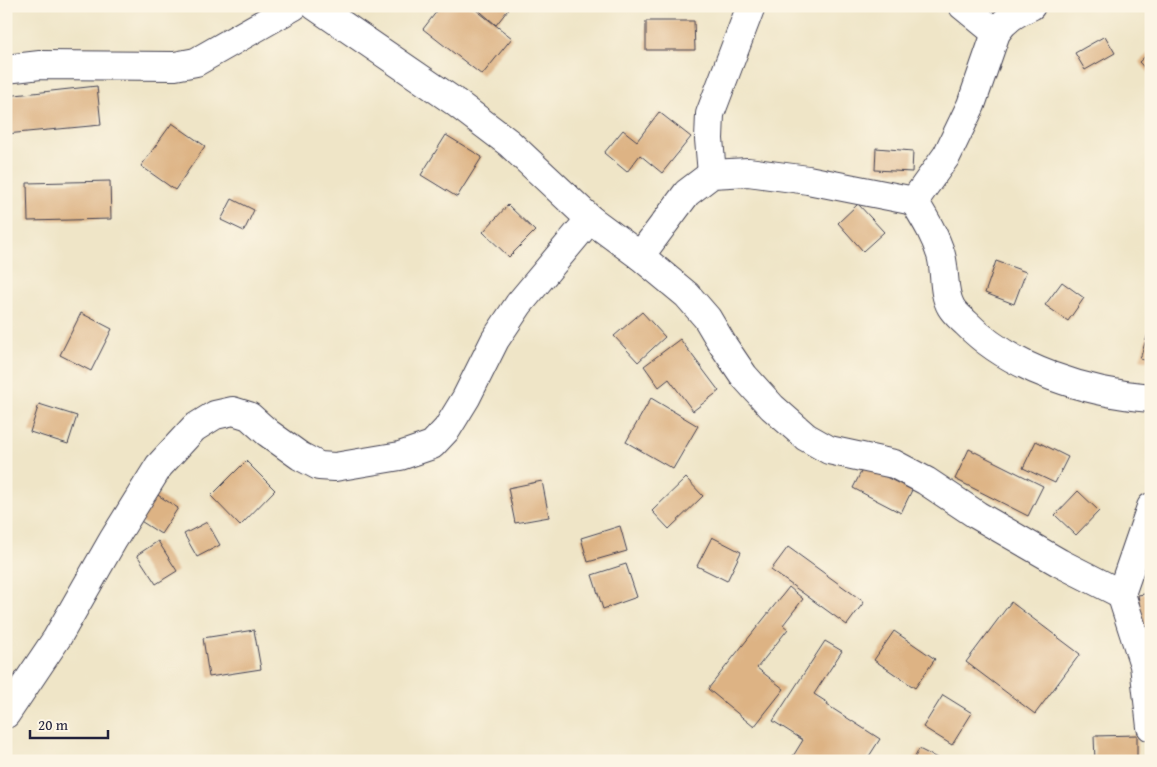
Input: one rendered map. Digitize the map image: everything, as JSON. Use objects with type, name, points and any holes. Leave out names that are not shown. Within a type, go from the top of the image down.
[{"type":"street","points":[[6,69],[40,65],[175,66],[196,62],[294,6]]},
{"type":"street","points":[[315,6],[455,102],[508,143],[590,219],[640,256],[687,295],[707,318],[722,345],[744,376],[772,407],[806,437],[830,450],[894,464],[926,481],[978,516],[1052,558],[1122,594]]},
{"type":"street","points":[[712,174],[709,139],[710,114],[751,6]]},
{"type":"street","points":[[963,6],[996,33]]},
{"type":"street","points":[[914,201],[947,155],[971,105],[996,33],[1002,23],[1011,15],[1031,6]]},
{"type":"street","points":[[640,256],[687,193],[712,174],[748,172],[808,180],[914,201],[931,228],[942,257],[945,292],[952,308],[980,338],[1028,366],[1066,383],[1129,397],[1151,398]]},
{"type":"street","points":[[6,714],[57,638],[113,540],[159,466],[194,428],[215,415],[233,411],[249,416],[268,433],[300,456],[319,466],[335,467],[400,456],[432,445],[447,429],[466,398],[495,340],[519,304],[590,219]]},
{"type":"street","points":[[1151,507],[1122,594],[1144,665],[1151,727]]},
{"type":"building","points":[[441,6],[471,6],[512,38],[482,75],[423,29]]},
{"type":"building","points":[[474,6],[511,6],[496,25]]},
{"type":"building","points":[[646,21],[694,21],[695,50],[646,50]]},
{"type":"building","points":[[1105,36],[1115,53],[1085,70],[1075,53]]},
{"type":"building","points":[[1151,51],[1151,75],[1139,62]]},
{"type":"building","points":[[97,86],[101,125],[6,134],[6,96]]},
{"type":"building","points":[[659,112],[691,137],[662,173],[640,155],[627,172],[604,153],[623,130],[637,141]]},
{"type":"building","points":[[172,123],[205,146],[175,190],[141,166]]},
{"type":"building","points":[[446,135],[482,157],[457,197],[421,175]]},
{"type":"building","points":[[876,148],[913,151],[912,172],[875,170]]},
{"type":"building","points":[[110,181],[111,219],[28,221],[27,183]]},
{"type":"building","points":[[232,199],[254,210],[244,231],[221,220]]},
{"type":"building","points":[[858,204],[884,232],[863,251],[838,223]]},
{"type":"building","points":[[508,205],[535,231],[509,257],[483,232]]},
{"type":"building","points":[[996,261],[1026,272],[1014,304],[985,293]]},
{"type":"building","points":[[1062,282],[1084,298],[1068,321],[1045,305]]},
{"type":"building","points":[[642,312],[665,337],[638,362],[614,336]]},
{"type":"building","points":[[81,313],[112,329],[91,371],[60,355]]},
{"type":"building","points":[[1151,327],[1151,362],[1140,359]]},
{"type":"building","points":[[680,339],[719,391],[693,411],[669,379],[659,387],[644,366]]},
{"type":"building","points":[[651,398],[698,426],[673,469],[626,442]]},
{"type":"building","points":[[39,404],[77,416],[68,444],[30,432]]},
{"type":"building","points":[[1036,441],[1068,457],[1055,483],[1023,468]]},
{"type":"building","points":[[969,449],[1043,486],[1028,516],[955,479]]},
{"type":"building","points":[[246,461],[275,490],[240,526],[211,496]]},
{"type":"building","points":[[864,466],[912,490],[901,513],[853,488]]},
{"type":"building","points":[[686,478],[703,496],[669,529],[652,511]]},
{"type":"building","points":[[542,481],[549,517],[515,523],[508,488]]},
{"type":"building","points":[[1078,491],[1099,511],[1076,535],[1055,515]]},
{"type":"building","points":[[153,492],[178,508],[161,534],[136,518]]},
{"type":"building","points":[[207,522],[220,545],[197,557],[184,534]]},
{"type":"building","points":[[620,526],[627,551],[588,562],[581,538]]},
{"type":"building","points":[[712,537],[741,552],[727,581],[697,566]]},
{"type":"building","points":[[158,541],[177,571],[156,584],[137,555]]},
{"type":"building","points":[[788,547],[864,602],[847,625],[771,570]]},
{"type":"building","points":[[626,564],[637,597],[603,609],[592,575]]},
{"type":"building","points":[[789,587],[803,599],[783,625],[788,629],[757,668],[784,689],[754,727],[708,689]]},
{"type":"building","points":[[1151,593],[1150,633],[1149,627],[1143,628],[1138,595]]},
{"type":"building","points":[[1011,602],[1080,654],[1035,714],[966,662]]},
{"type":"building","points":[[254,630],[261,669],[209,677],[203,638]]},
{"type":"building","points":[[894,631],[935,659],[915,688],[874,660]]},
{"type":"building","points":[[825,641],[842,651],[814,694],[828,703],[827,705],[880,739],[866,761],[790,761],[803,740],[773,721]]},
{"type":"building","points":[[943,695],[972,713],[952,745],[923,727]]},
{"type":"building","points":[[1137,735],[1137,761],[1095,761],[1094,736]]},
{"type":"building","points":[[919,749],[943,761],[913,761]]}]
